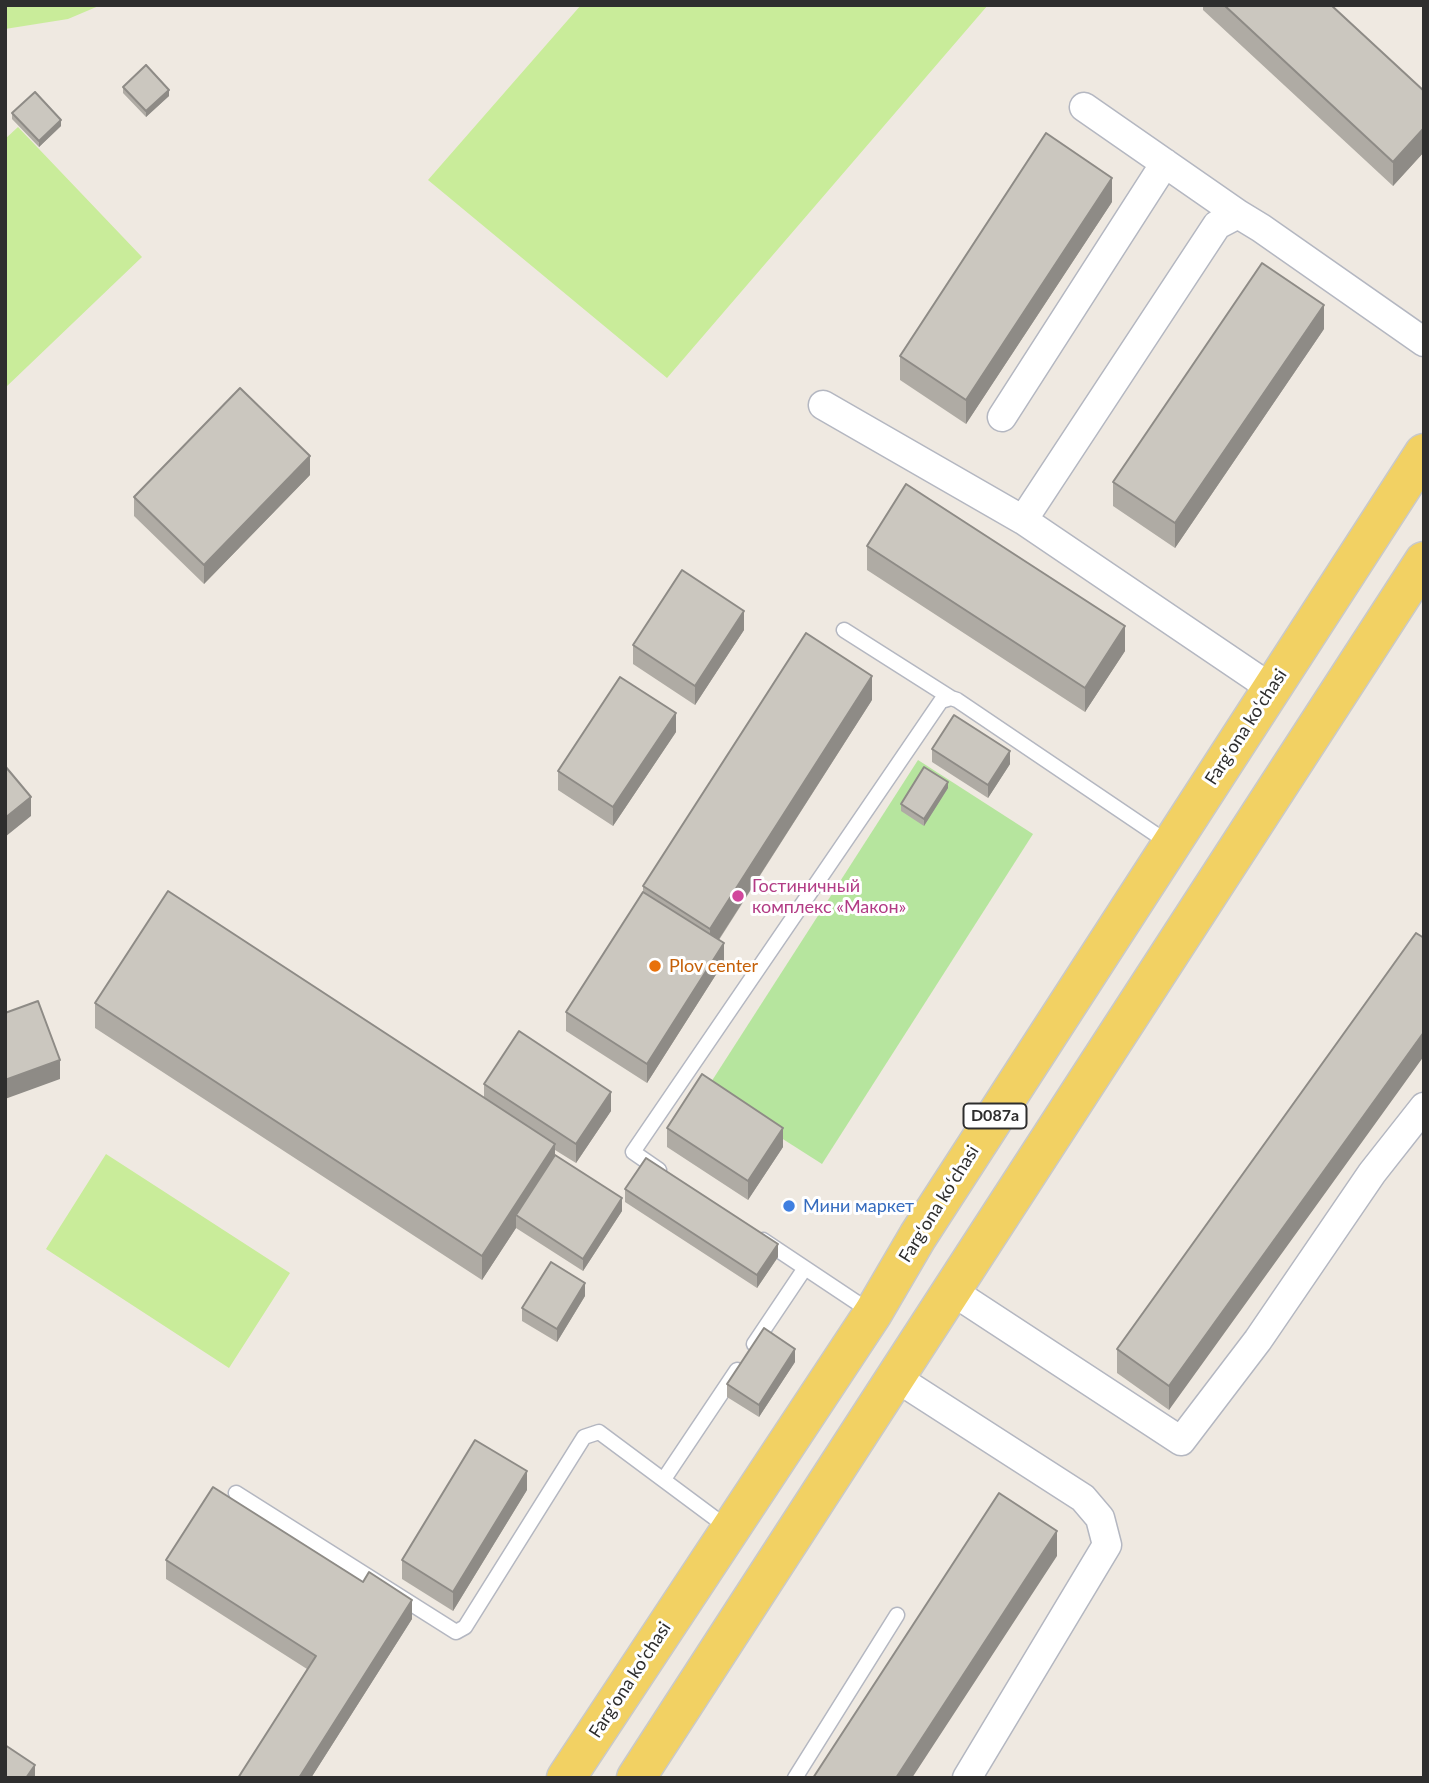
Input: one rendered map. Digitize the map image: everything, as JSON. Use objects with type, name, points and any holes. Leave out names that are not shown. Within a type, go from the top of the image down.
[{"type":"main road","name":"Fargʻona koʻchasi","points":[[566,1778],[873,1313],[918,1236],[1424,453]]},
{"type":"main road","name":"D087a","points":[[636,1778],[1424,561]]},
{"type":"main road","points":[[647,1653],[698,1683]]},
{"type":"street","points":[[1084,107],[1424,342]]},
{"type":"street","points":[[1002,417],[1165,163]]},
{"type":"street","points":[[1023,520],[1217,225],[1238,214]]},
{"type":"street","points":[[823,405],[1023,520],[1270,688]]},
{"type":"street","points":[[952,1291],[1181,1441],[1258,1340],[1372,1173],[1424,1107]]},
{"type":"street","points":[[895,1377],[1083,1498],[1101,1518],[1107,1545],[967,1778]]},
{"type":"lane","points":[[844,630],[957,700],[1171,844]]},
{"type":"lane","points":[[668,1175],[633,1152],[937,706],[945,698],[950,698]]},
{"type":"lane","points":[[748,1230],[873,1313]]},
{"type":"lane","points":[[664,1479],[805,1268]]},
{"type":"lane","points":[[236,1493],[456,1632],[465,1627],[584,1437],[599,1432],[729,1529]]},
{"type":"lane","points":[[795,1778],[897,1615]]},
{"type":"green space","points":[[5,5],[101,5],[68,19],[5,29]]},
{"type":"green space","points":[[581,5],[988,5],[667,378],[428,180]]},
{"type":"green space","points":[[18,127],[142,257],[5,388],[5,139]]},
{"type":"green space","points":[[918,760],[1033,834],[822,1164],[706,1090]]},
{"type":"green space","points":[[106,1154],[290,1273],[229,1368],[46,1249]]},
{"type":"building","points":[[1224,5],[1331,5],[1424,91],[1424,128],[1393,162]]},
{"type":"building","points":[[146,65],[169,90],[146,111],[123,87]]},
{"type":"building","points":[[35,92],[61,120],[39,141],[12,113]]},
{"type":"building","points":[[1046,133],[1112,178],[966,400],[900,356]]},
{"type":"building","points":[[1262,263],[1324,305],[1175,523],[1113,482]]},
{"type":"building","points":[[240,388],[310,456],[204,565],[134,497]]},
{"type":"building","points":[[906,484],[1125,626],[1085,688],[867,546]]},
{"type":"building","points":[[682,570],[744,611],[695,686],[633,645]]},
{"type":"building","points":[[806,633],[872,676],[710,929],[643,886]]},
{"type":"building","points":[[620,677],[676,713],[613,807],[558,771]]},
{"type":"building","points":[[954,715],[1010,751],[988,785],[932,749]]},
{"type":"building","points":[[5,766],[31,797],[5,818]]},
{"type":"building","points":[[924,767],[948,782],[924,819],[901,804]]},
{"type":"building","points":[[168,891],[555,1144],[482,1256],[95,1003]]},
{"type":"building","points":[[643,892],[724,943],[647,1064],[566,1012]]},
{"type":"building","points":[[1416,933],[1424,938],[1424,1032],[1169,1386],[1117,1349]]},
{"type":"building","points":[[38,1001],[60,1060],[5,1080],[5,1013]]},
{"type":"building","points":[[519,1031],[611,1092],[576,1144],[484,1084]]},
{"type":"building","points":[[702,1074],[783,1128],[748,1181],[667,1128]]},
{"type":"building","points":[[555,1155],[622,1198],[583,1259],[516,1215]]},
{"type":"building","points":[[646,1158],[778,1244],[757,1275],[625,1189]]},
{"type":"building","points":[[551,1262],[585,1283],[557,1329],[522,1308]]},
{"type":"building","points":[[764,1328],[795,1349],[759,1405],[727,1384]]},
{"type":"building","points":[[475,1440],[527,1471],[453,1592],[402,1560]]},
{"type":"building","points":[[213,1487],[363,1582],[369,1572],[412,1600],[299,1778],[238,1778],[316,1656],[166,1560]]},
{"type":"building","points":[[999,1493],[1057,1531],[896,1778],[813,1778]]},
{"type":"building","points":[[5,1745],[35,1765],[26,1778],[5,1778]]},
{"type":"place","name":"Гостиничный комплекс «Макон»","points":[[738,896]]},
{"type":"place","name":"Plov center","points":[[655,966]]},
{"type":"place","name":"Мини маркет","points":[[789,1206]]}]
